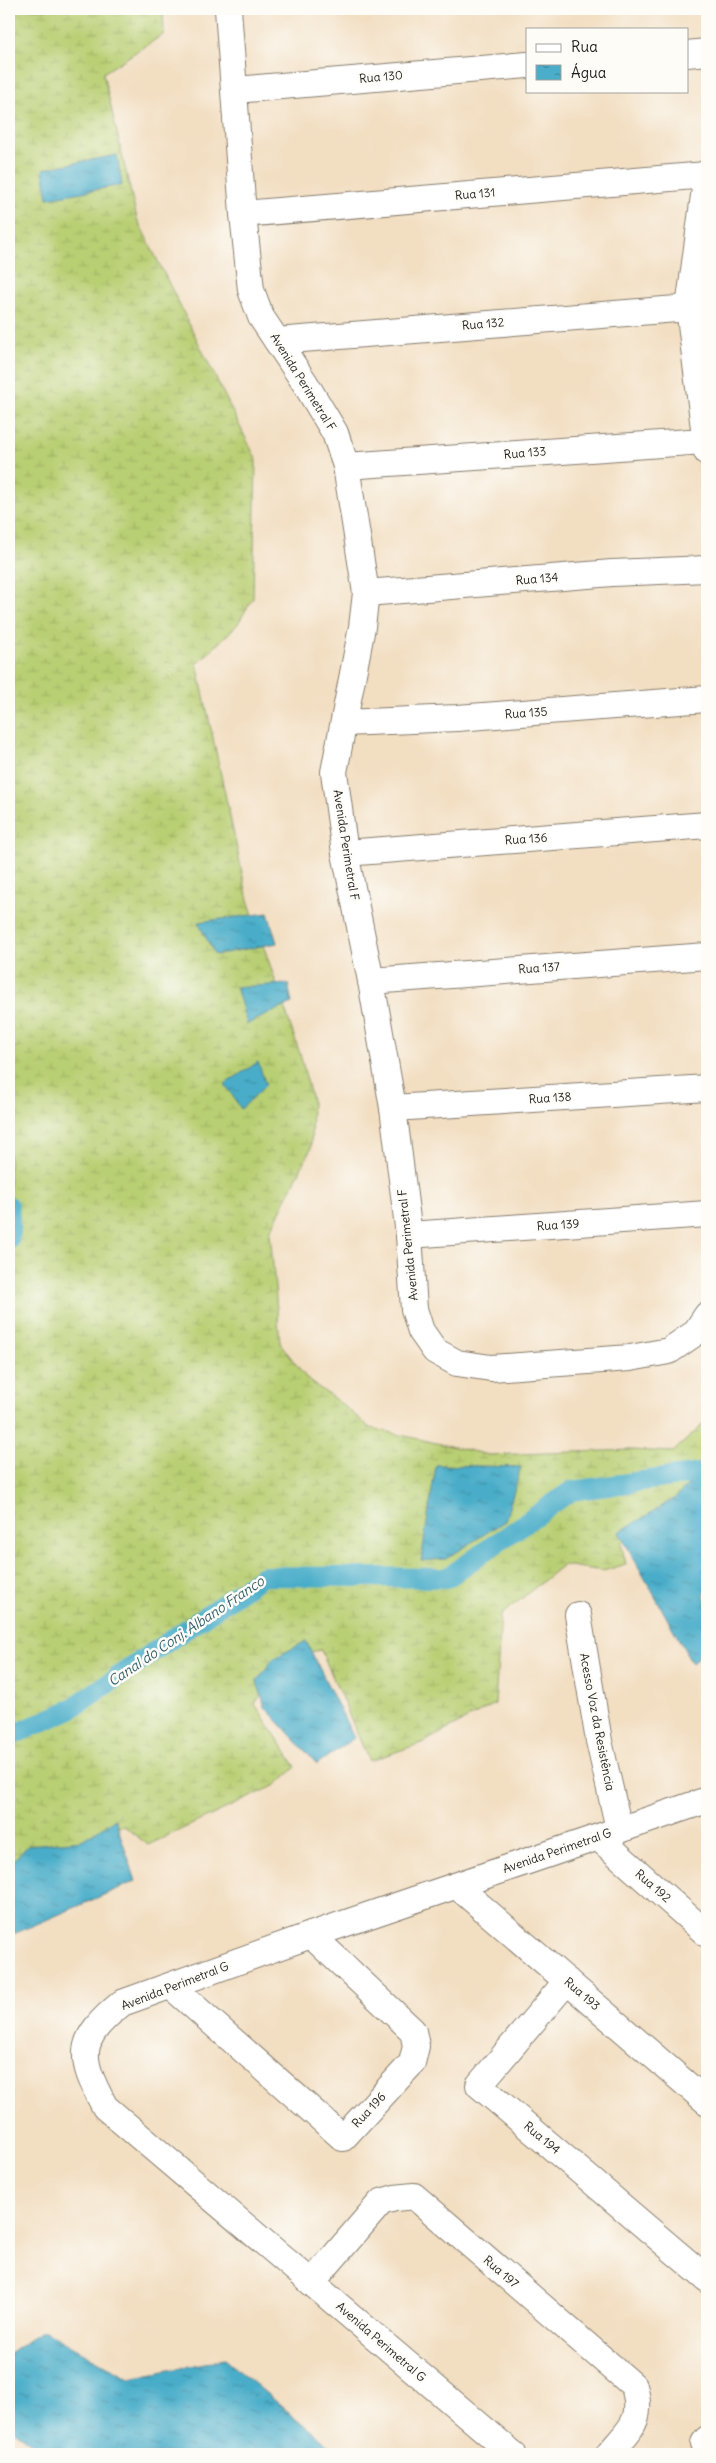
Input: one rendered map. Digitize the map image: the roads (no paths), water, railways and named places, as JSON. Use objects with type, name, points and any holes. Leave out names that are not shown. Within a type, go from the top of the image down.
[{"type":"street","name":"Avenida Perimetral F","points":[[228,9],[243,214],[251,290],[261,317],[335,433],[346,466],[366,593],[362,628],[334,772],[345,853],[371,981],[393,1108],[409,1235],[414,1309],[421,1331],[436,1351],[457,1363],[491,1368],[630,1358],[669,1351],[695,1333],[707,1315]]},
{"type":"street","points":[[688,54],[707,52]]},
{"type":"street","name":"Rua 130","points":[[235,90],[526,65]]},
{"type":"street","points":[[706,447],[689,308],[707,174]]},
{"type":"street","name":"Rua 131","points":[[243,214],[707,174]]},
{"type":"street","name":"Rua 132","points":[[278,341],[689,308]]},
{"type":"street","name":"Rua 133","points":[[346,466],[706,447]]},
{"type":"street","name":"Rua 134","points":[[366,593],[612,573],[707,569]]},
{"type":"street","name":"Rua 135","points":[[344,723],[457,718],[707,700]]},
{"type":"street","name":"Rua 136","points":[[345,853],[707,825]]},
{"type":"street","name":"Rua 137","points":[[371,981],[707,956]]},
{"type":"street","name":"Rua 138","points":[[393,1108],[707,1088]]},
{"type":"street","name":"Rua 139","points":[[409,1235],[707,1214]]},
{"type":"street","name":"Acesso Voz da Resistência","points":[[578,1616],[599,1741],[609,1833]]},
{"type":"street","name":"Avenida Perimetral G","points":[[513,2454],[105,2107],[90,2078],[85,2051],[90,2034],[104,2017],[122,2003],[311,1934],[707,1800]]},
{"type":"street","name":"Rua 192","points":[[609,1833],[707,1934]]},
{"type":"street","name":"Rua 193","points":[[457,1886],[707,2102]]},
{"type":"street","name":"Rua 196","points":[[172,1986],[342,2138],[412,2063],[416,2046],[413,2031],[311,1934]]},
{"type":"street","name":"Rua 194","points":[[567,1981],[479,2085],[707,2279]]},
{"type":"street","name":"Rua 197","points":[[312,2282],[381,2202],[414,2196],[634,2386],[639,2404],[637,2420],[609,2454]]},
{"type":"street","points":[[707,2439],[704,2443],[707,2446]]},
{"type":"water","points":[[117,155],[122,185],[48,198],[43,169]]},
{"type":"water","points":[[268,913],[277,943],[215,955],[198,922]]},
{"type":"water","points":[[288,984],[292,1003],[247,1024],[236,987]]},
{"type":"water","points":[[258,1062],[266,1085],[241,1109],[225,1084]]},
{"type":"water","points":[[436,1465],[521,1467],[505,1521],[446,1559],[421,1561]]},
{"type":"water","points":[[707,1467],[707,1592],[704,1594],[707,1607],[707,1650],[692,1663],[619,1532],[674,1499]]},
{"type":"water","points":[[306,1641],[354,1738],[317,1764],[265,1707],[257,1681],[273,1659]]},
{"type":"water","points":[[115,1819],[136,1881],[9,1936],[9,1864],[29,1845],[82,1840]]},
{"type":"water","points":[[43,2330],[129,2378],[225,2359],[339,2454],[47,2454],[9,2427],[9,2354]]},
{"type":"waterway","points":[[9,1206],[11,1232],[9,1240]]},
{"type":"waterway","name":"Canal do Conj. Albano Franco","points":[[9,1737],[71,1709],[263,1576],[447,1578],[571,1491],[707,1472]]}]
